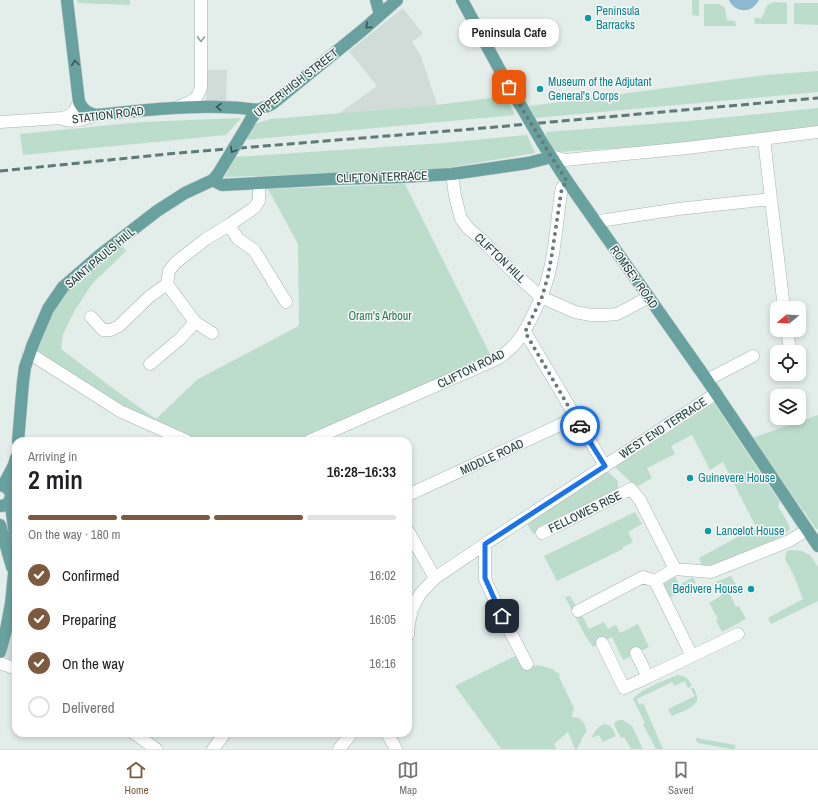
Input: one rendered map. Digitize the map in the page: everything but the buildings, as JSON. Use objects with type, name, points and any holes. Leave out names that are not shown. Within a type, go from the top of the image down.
[{"type":"main road","points":[[67,0],[79,102],[86,112],[96,115]]},
{"type":"main road","points":[[376,0],[380,15]]},
{"type":"main road","name":"UPPER HIGH STREET","points":[[216,177],[258,110],[272,104],[397,0]]},
{"type":"main road","name":"ROMSEY ROAD","points":[[462,0],[509,87],[567,181],[707,380],[818,546]]},
{"type":"main road","name":"STATION ROAD","points":[[96,115],[194,106],[246,108],[258,110]]},
{"type":"main road","name":"CLIFTON TERRACE","points":[[216,177],[218,183],[222,185],[452,174],[532,162],[551,156]]},
{"type":"main road","name":"SAINT PAULS HILL","points":[[18,437],[22,382],[25,367],[48,309],[63,287],[100,255],[157,211],[185,193],[216,177]]},
{"type":"main road","points":[[0,506],[6,505],[12,473]]},
{"type":"main road","points":[[8,490],[12,554]]},
{"type":"main road","points":[[0,525],[11,536]]},
{"type":"main road","points":[[0,652],[6,630],[12,588]]},
{"type":"street","points":[[178,107],[194,100],[198,96],[201,87],[201,0]]},
{"type":"street","name":"STATION ROAD","points":[[0,122],[62,118],[71,116],[75,112],[79,102]]},
{"type":"street","name":"STATION ROAD","points":[[62,118],[68,121],[78,121],[96,115]]},
{"type":"street","points":[[551,156],[564,160],[687,148],[818,132]]},
{"type":"street","points":[[764,138],[783,301]]},
{"type":"street","name":"CLIFTON HILL","points":[[452,174],[455,196],[461,219],[468,228],[482,240],[514,273],[542,297],[575,312],[591,315],[617,314],[649,297]]},
{"type":"street","name":"CLIFTON ROAD","points":[[318,437],[497,359],[517,342],[525,332],[542,297],[548,276],[562,188],[567,181]]},
{"type":"street","points":[[212,333],[195,322],[167,284],[169,271],[175,263],[206,239],[254,208],[259,201],[259,184]]},
{"type":"street","points":[[596,222],[678,209],[771,199]]},
{"type":"street","points":[[229,225],[238,239],[254,250],[286,302]]},
{"type":"street","points":[[91,317],[103,330],[111,330],[119,326],[149,297],[167,284]]},
{"type":"street","points":[[150,364],[181,338],[195,322]]},
{"type":"street","points":[[525,332],[605,466]]},
{"type":"street","points":[[29,354],[120,411],[178,437]]},
{"type":"street","points":[[707,380],[753,356]]},
{"type":"street","name":"WEST END TERRACE","points":[[412,609],[420,594],[435,578],[715,394]]},
{"type":"street","name":"MIDDLE ROAD","points":[[412,493],[575,418]]},
{"type":"street","name":"FELLOWES RISE","points":[[542,533],[631,489],[640,500],[675,569]]},
{"type":"street","points":[[655,581],[675,569],[711,572],[789,541],[807,530]]},
{"type":"street","points":[[412,538],[435,578]]},
{"type":"street","points":[[485,544],[485,578],[502,616],[527,664]]},
{"type":"street","points":[[578,611],[644,577],[655,581],[692,656]]},
{"type":"street","points":[[602,643],[624,688],[738,634]]},
{"type":"street","points":[[636,653],[648,677]]},
{"type":"street","points":[[0,663],[12,668]]},
{"type":"street","points":[[140,737],[156,749]]},
{"type":"street","points":[[213,749],[222,737]]},
{"type":"street","points":[[339,749],[349,737]]},
{"type":"street","points":[[389,737],[396,749]]},
{"type":"shaded area","points":[[403,8],[423,34],[412,42],[420,54],[437,105],[338,114],[377,86],[349,51]]},
{"type":"shaded area","points":[[207,70],[227,70],[226,103],[206,102]]},
{"type":"shaded area","points":[[12,614],[12,666],[2,662]]},
{"type":"green space","points":[[77,0],[130,0],[130,5],[78,3]]},
{"type":"green space","points":[[692,0],[699,0],[699,16],[692,15]]},
{"type":"green space","points":[[775,2],[787,3],[787,24],[755,24],[754,18],[761,18],[768,5]]},
{"type":"green space","points":[[794,3],[818,3],[818,25],[794,24]]},
{"type":"green space","points":[[704,4],[719,4],[725,8],[727,20],[735,21],[736,26],[704,26]]},
{"type":"green space","points":[[818,71],[818,92],[535,118],[529,106],[766,75]]},
{"type":"green space","points":[[506,96],[515,115],[245,140],[254,124],[271,119],[437,105]]},
{"type":"green space","points":[[818,108],[818,129],[686,144],[558,152],[548,144],[546,132],[689,121]]},
{"type":"green space","points":[[241,118],[226,135],[23,155],[20,134],[141,122]]},
{"type":"green space","points":[[527,135],[535,153],[428,171],[225,177],[235,157],[443,143]]},
{"type":"green space","name":"Oram's Arbour","points":[[405,184],[491,356],[307,437],[189,437],[152,423],[120,407],[35,353],[51,309],[63,293],[120,243],[126,251],[92,284],[75,310],[63,334],[61,349],[156,419],[198,379],[297,327],[299,325],[298,244],[268,189]]},
{"type":"green space","points":[[714,403],[780,502],[778,506],[790,529],[781,537],[725,564],[704,569],[699,558],[756,527],[723,462],[710,470],[692,435],[671,446],[675,454],[647,468],[652,478],[636,487],[615,467]]},
{"type":"green space","points":[[818,415],[818,529],[816,529],[752,438],[789,425],[806,425],[806,419]]},
{"type":"green space","points":[[607,471],[618,481],[618,489],[533,534],[527,523]]},
{"type":"green space","points":[[635,512],[642,524],[628,532],[633,542],[623,547],[623,549],[557,581],[544,556]]},
{"type":"green space","points":[[787,551],[802,551],[811,556],[818,567],[818,601],[771,624],[768,618],[803,599],[794,576],[785,559]]},
{"type":"green space","points":[[675,576],[682,591],[667,599],[659,584]]},
{"type":"green space","points":[[731,576],[737,586],[728,591],[736,607],[739,606],[746,619],[722,632],[716,620],[718,619],[709,603],[721,596],[713,583]]},
{"type":"green space","points":[[693,577],[696,583],[684,590],[681,584]]},
{"type":"green space","points":[[570,596],[589,629],[604,622],[608,629],[616,625],[620,633],[638,624],[649,647],[623,660],[612,637],[593,647],[586,637],[565,597]]},
{"type":"green space","points":[[517,655],[525,670],[537,665],[553,669],[560,674],[559,677],[574,708],[572,717],[578,718],[582,721],[587,731],[577,749],[575,749],[568,732],[554,744],[556,749],[501,749],[455,686]]},
{"type":"green space","points":[[678,675],[687,678],[692,686],[688,688],[685,681],[674,686],[672,682],[637,699],[639,705],[643,703],[663,749],[656,749],[643,724],[645,723],[633,699],[647,688]]},
{"type":"green space","points":[[691,688],[694,688],[696,694],[696,703],[690,708],[672,716],[668,709],[695,696]]},
{"type":"green space","points":[[623,720],[632,726],[643,749],[631,749],[624,737],[621,738],[614,725],[615,722]]},
{"type":"green space","points":[[604,724],[610,726],[616,736],[603,742],[599,735],[591,738],[598,728]]},
{"type":"green space","points":[[696,738],[736,745],[735,749],[730,749],[698,743]]},
{"type":"water","points":[[729,0],[759,0],[752,8],[742,10],[733,6]]},
{"type":"railway","points":[[0,171],[178,153],[473,129],[818,98]]},
{"type":"way so far","points":[[509,87],[567,181],[562,188],[548,276],[542,297],[525,332],[580,426]]},
{"type":"place","name":"Peninsula Barracks","points":[[588,18]]},
{"type":"place","name":"Peninsula Cafe","points":[[509,87]]},
{"type":"place","name":"Museum of the Adjutant General's Corps","points":[[540,89]]},
{"type":"place","name":"Guinevere House","points":[[690,478]]},
{"type":"place","name":"Lancelot House","points":[[708,531]]},
{"type":"place","name":"Bedivere House","points":[[751,589]]},
{"type":"route","points":[[502,616],[485,578],[485,544],[605,466],[580,426]]}]
